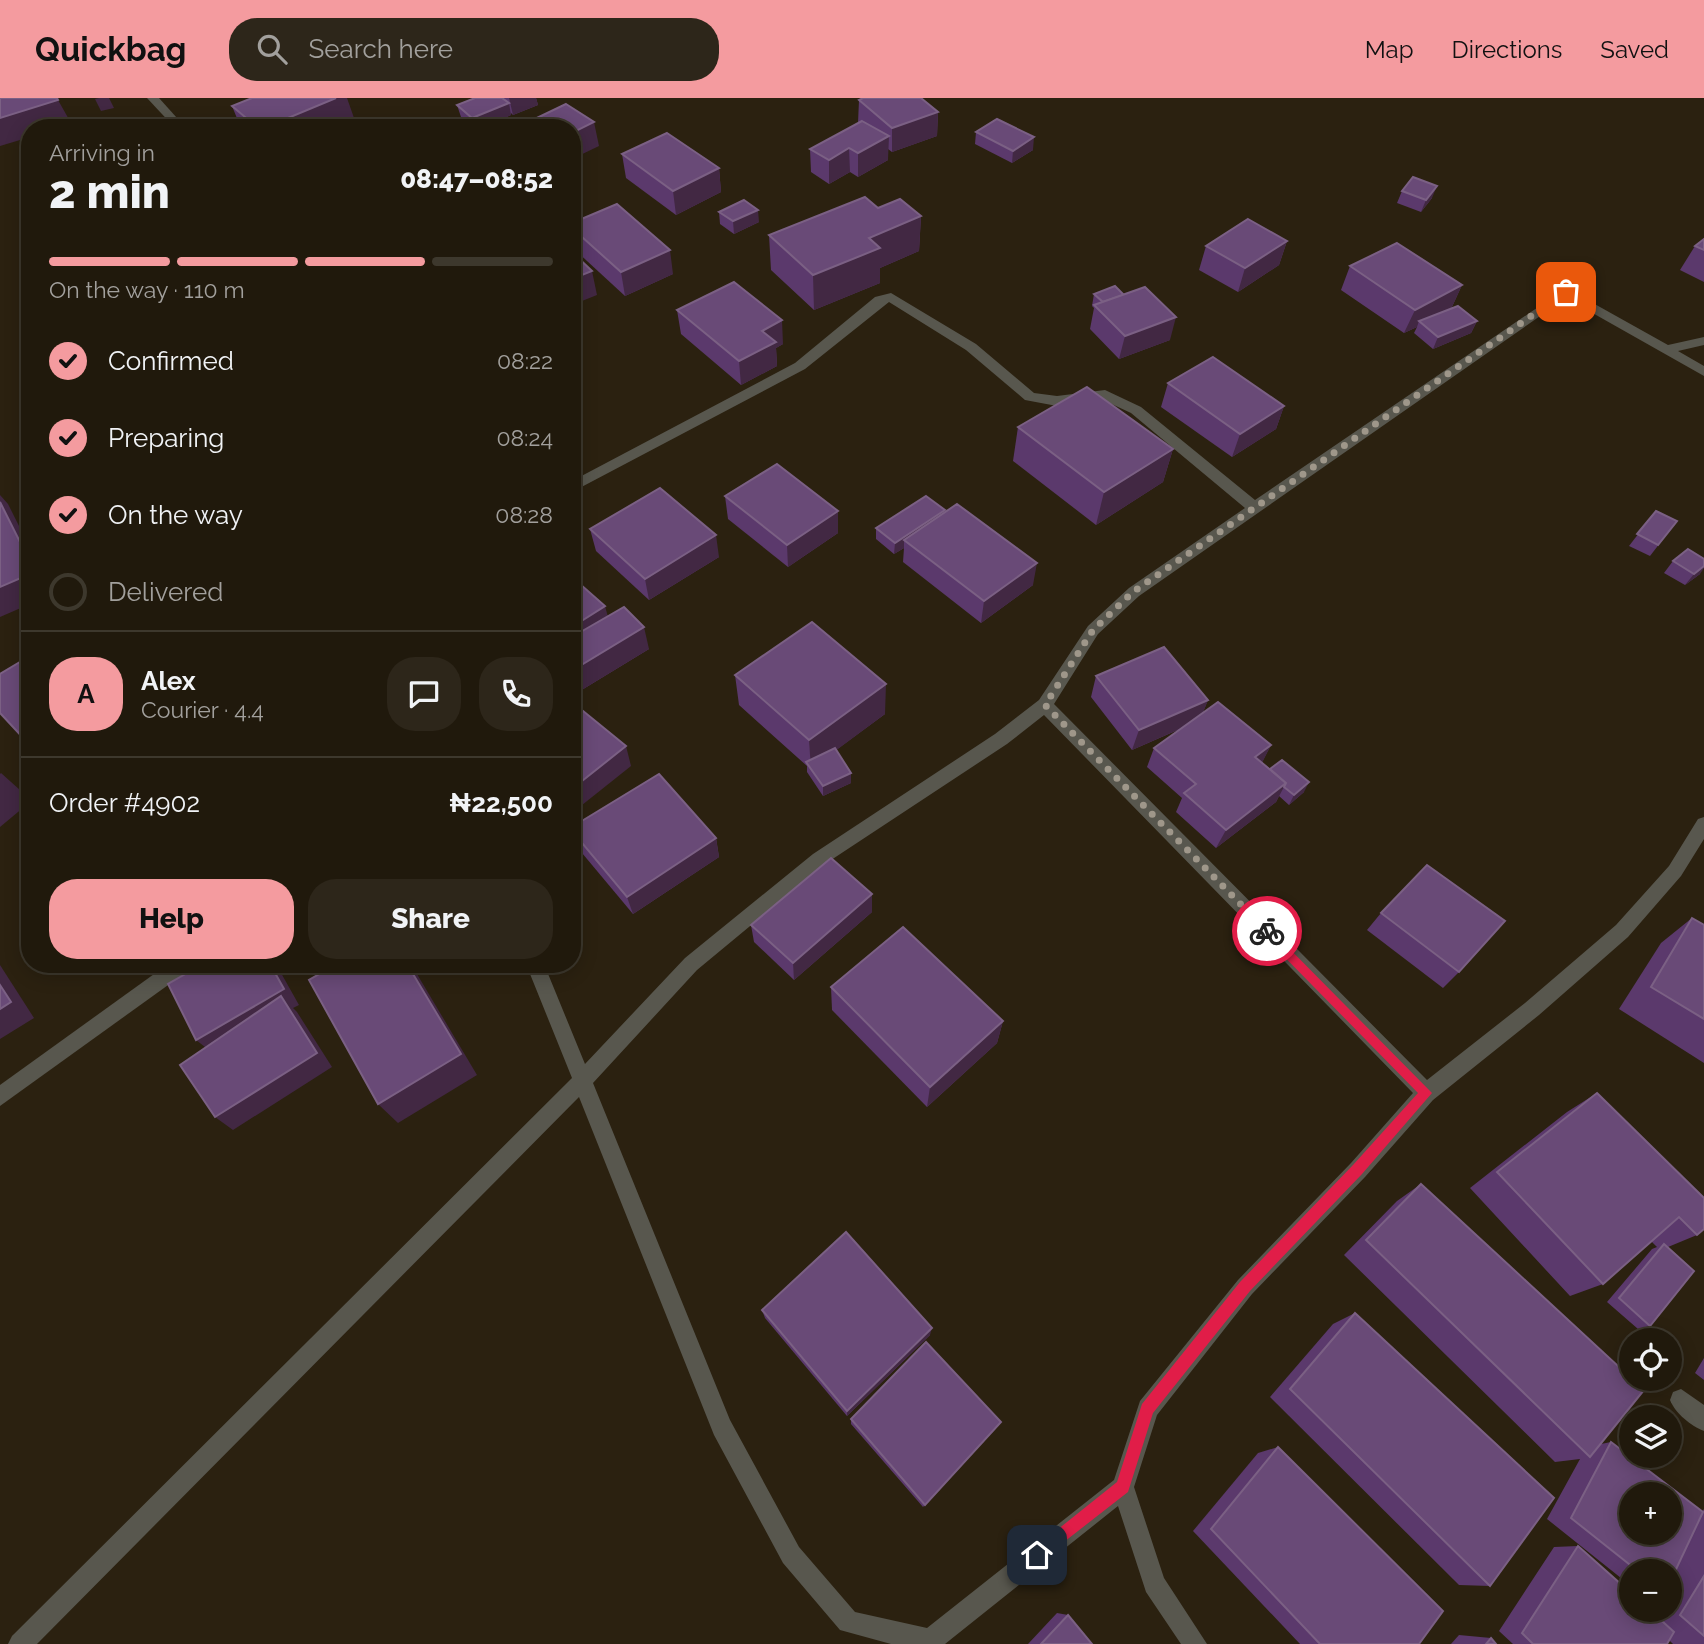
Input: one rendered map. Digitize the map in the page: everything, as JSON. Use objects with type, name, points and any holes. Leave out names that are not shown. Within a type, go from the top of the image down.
[{"type":"street","points":[[153,98],[173,119]]},
{"type":"street","points":[[20,1644],[583,1080],[691,964],[808,868],[1001,740],[1045,705],[1093,630],[1133,592],[1566,292],[1704,372]]},
{"type":"street","points":[[581,482],[800,366],[880,300],[891,297],[971,347],[1030,397],[1057,401],[1105,395],[1136,410],[1255,508]]},
{"type":"street","points":[[1667,351],[1704,341]]},
{"type":"street","points":[[1045,705],[1426,1093]]},
{"type":"street","points":[[539,973],[722,1427],[791,1555],[848,1622],[930,1641],[1123,1487],[1147,1409],[1245,1287],[1358,1170],[1426,1093],[1532,1009],[1622,931],[1675,871],[1704,824]]},
{"type":"street","points":[[0,1097],[171,973]]},
{"type":"street","points":[[1681,1401],[1704,1420]]},
{"type":"street","points":[[1123,1487],[1154,1584],[1195,1644]]},
{"type":"building","points":[[0,98],[57,98],[58,100],[0,118]]},
{"type":"building","points":[[252,98],[336,98],[286,119],[247,119],[232,106]]},
{"type":"building","points":[[475,98],[502,98],[509,103],[472,118],[457,105]]},
{"type":"building","points":[[921,98],[938,112],[892,128],[859,100]]},
{"type":"building","points":[[566,104],[594,122],[581,128],[581,119],[535,119]]},
{"type":"building","points":[[997,119],[1034,137],[1013,151],[976,132]]},
{"type":"building","points":[[862,121],[889,136],[858,153],[849,148],[829,160],[810,149]]},
{"type":"building","points":[[667,133],[719,168],[673,191],[622,154]]},
{"type":"building","points":[[1413,177],[1437,186],[1426,200],[1402,191]]},
{"type":"building","points":[[865,197],[878,208],[900,199],[921,216],[869,238],[880,248],[813,275],[769,235]]},
{"type":"building","points":[[744,200],[758,210],[733,221],[719,212]]},
{"type":"building","points":[[617,204],[670,250],[621,272],[581,236],[581,219]]},
{"type":"building","points":[[1248,219],[1287,241],[1245,268],[1206,246]]},
{"type":"building","points":[[1704,239],[1704,250],[1695,246]]},
{"type":"building","points":[[1397,243],[1462,285],[1415,310],[1350,266]]},
{"type":"building","points":[[581,261],[592,271],[581,275]]},
{"type":"building","points":[[734,282],[782,320],[762,331],[776,342],[739,361],[677,310]]},
{"type":"building","points":[[1115,286],[1124,295],[1103,302],[1094,294]]},
{"type":"building","points":[[1145,287],[1176,317],[1125,336],[1094,305]]},
{"type":"building","points":[[1458,306],[1477,321],[1438,337],[1419,321]]},
{"type":"building","points":[[1213,357],[1284,406],[1240,434],[1168,383]]},
{"type":"building","points":[[1087,387],[1173,449],[1104,492],[1018,427]]},
{"type":"building","points":[[777,464],[838,511],[787,545],[725,496]]},
{"type":"building","points":[[660,488],[716,535],[645,579],[590,529]]},
{"type":"building","points":[[926,496],[945,510],[895,543],[876,528]]},
{"type":"building","points":[[0,502],[21,544],[21,578],[0,587]]},
{"type":"building","points":[[957,504],[1037,563],[984,601],[904,540]]},
{"type":"building","points":[[1656,511],[1677,521],[1658,545],[1637,534]]},
{"type":"building","points":[[1688,549],[1704,559],[1704,566],[1694,574],[1673,561]]},
{"type":"building","points":[[581,585],[605,606],[581,621]]},
{"type":"building","points":[[624,607],[644,627],[581,665],[581,632]]},
{"type":"building","points":[[812,622],[886,684],[809,740],[735,675]]},
{"type":"building","points":[[1164,647],[1208,700],[1139,730],[1096,676]]},
{"type":"building","points":[[21,661],[21,736],[0,713],[0,674]]},
{"type":"building","points":[[1218,702],[1271,745],[1255,757],[1286,783],[1226,830],[1184,793],[1196,784],[1154,748]]},
{"type":"building","points":[[581,709],[626,746],[581,782]]},
{"type":"building","points":[[835,748],[851,773],[823,786],[806,762]]},
{"type":"building","points":[[1282,760],[1309,782],[1294,795],[1284,787],[1286,783],[1270,769]]},
{"type":"building","points":[[659,774],[716,838],[627,897],[581,842],[581,822]]},
{"type":"building","points":[[831,858],[872,894],[793,963],[751,925]]},
{"type":"building","points":[[1427,865],[1505,921],[1459,972],[1381,913]]},
{"type":"building","points":[[1692,918],[1704,925],[1704,1019],[1651,987]]},
{"type":"building","points":[[903,927],[1003,1021],[930,1087],[831,987]]},
{"type":"building","points":[[187,973],[275,973],[284,989],[196,1040],[168,984]]},
{"type":"building","points":[[321,973],[412,973],[461,1054],[378,1104],[309,980]]},
{"type":"building","points":[[0,985],[11,1002],[0,1009]]},
{"type":"building","points":[[281,996],[317,1053],[215,1117],[180,1065]]},
{"type":"building","points":[[1597,1093],[1704,1198],[1704,1229],[1697,1235],[1679,1217],[1603,1284],[1497,1172]]},
{"type":"building","points":[[1421,1184],[1619,1367],[1619,1391],[1643,1391],[1632,1405],[1619,1405],[1619,1421],[1590,1457],[1366,1240]]},
{"type":"building","points":[[846,1232],[932,1328],[847,1411],[762,1310]]},
{"type":"building","points":[[1664,1244],[1694,1271],[1650,1326],[1619,1298]]},
{"type":"building","points":[[1355,1313],[1554,1498],[1490,1586],[1290,1389]]},
{"type":"building","points":[[926,1342],[1001,1422],[925,1505],[851,1419]]},
{"type":"building","points":[[1611,1442],[1619,1448],[1619,1468],[1645,1468],[1664,1482],[1619,1482],[1619,1545],[1682,1545],[1682,1496],[1703,1512],[1681,1559],[1623,1559],[1571,1518]]},
{"type":"building","points":[[1278,1447],[1443,1611],[1419,1644],[1320,1644],[1211,1529]]},
{"type":"building","points":[[1578,1546],[1619,1582],[1619,1622],[1663,1622],[1674,1632],[1667,1644],[1533,1644],[1522,1633]]},
{"type":"building","points":[[1704,1576],[1704,1636],[1682,1617],[1682,1612]]},
{"type":"building","points":[[1068,1615],[1092,1644],[1041,1644]]},
{"type":"way so far","points":[[1267,931],[1045,705],[1093,630],[1133,592],[1566,292]]},
{"type":"route","points":[[1037,1555],[1123,1487],[1147,1409],[1245,1287],[1358,1170],[1426,1093],[1267,931]]}]
